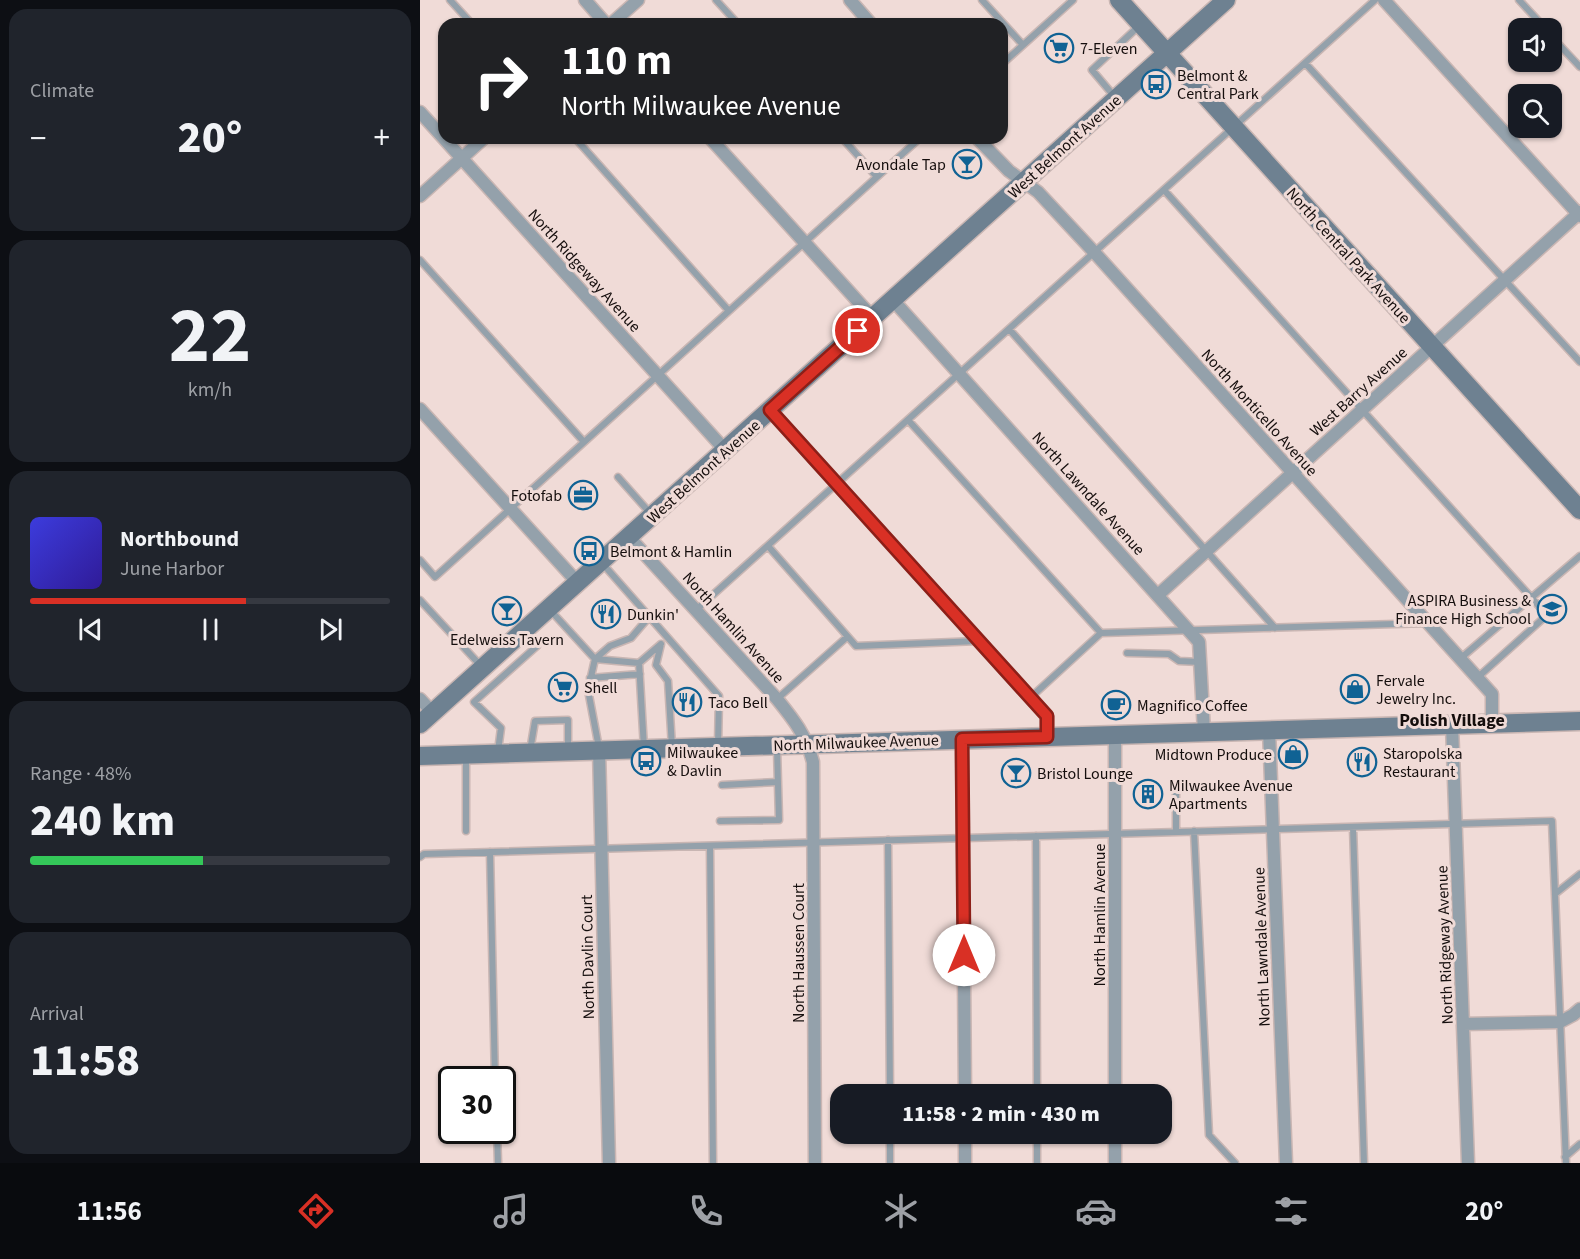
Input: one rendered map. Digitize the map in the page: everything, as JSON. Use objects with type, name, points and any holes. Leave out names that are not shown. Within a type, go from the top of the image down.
[{"type":"main road","name":"North Central Park Avenue","points":[[1119,0],[1580,510]]},
{"type":"main road","name":"West Belmont Avenue","points":[[426,719],[1226,0]]},
{"type":"main road","name":"North Milwaukee Avenue","points":[[420,756],[1580,721]]},
{"type":"street","points":[[585,0],[601,18]]},
{"type":"street","points":[[618,18],[638,0]]},
{"type":"street","points":[[849,0],[866,18]]},
{"type":"street","points":[[1384,0],[1579,214]]},
{"type":"street","name":"North Ridgeway Avenue","points":[[420,112],[438,132]]},
{"type":"street","name":"North Ridgeway Avenue","points":[[449,144],[725,450]]},
{"type":"street","points":[[420,196],[477,144]]},
{"type":"street","points":[[715,144],[873,318]]},
{"type":"street","name":"North Monticello Avenue","points":[[983,144],[1023,183],[1038,192],[1095,252],[1492,694],[1492,724]]},
{"type":"street","name":"West Barry Avenue","points":[[1158,595],[1579,214]]},
{"type":"street","name":"North Lawndale Avenue","points":[[893,300],[1199,642],[1204,732]]},
{"type":"street","points":[[420,409],[578,583]]},
{"type":"street","points":[[770,410],[1047,716],[1047,737]]},
{"type":"street","name":"North Hamlin Avenue","points":[[629,537],[777,699],[795,721],[808,743]]},
{"type":"street","points":[[420,699],[426,719]]},
{"type":"street","name":"North Ridgeway Avenue","points":[[1452,725],[1468,1163]]},
{"type":"street","name":"North Lawndale Avenue","points":[[1269,730],[1286,1163]]},
{"type":"street","name":"North Hamlin Avenue","points":[[1115,735],[1115,1084]]},
{"type":"street","points":[[962,739],[965,1084]]},
{"type":"street","name":"North Haussen Court","points":[[808,743],[813,762],[815,1163]]},
{"type":"street","name":"North Davlin Court","points":[[599,749],[609,1163]]},
{"type":"street","points":[[1463,1024],[1560,1022],[1573,1016],[1580,1009]]},
{"type":"street","points":[[965,1144],[965,1163]]},
{"type":"street","points":[[1115,1144],[1115,1163]]},
{"type":"lane","points":[[450,0],[466,18]]},
{"type":"lane","points":[[716,0],[732,18]]},
{"type":"lane","points":[[982,0],[998,18]]},
{"type":"lane","points":[[1008,59],[1073,0]]},
{"type":"lane","points":[[696,610],[1375,0]]},
{"type":"lane","points":[[1519,0],[1536,18]]},
{"type":"lane","points":[[1117,99],[1092,70],[1141,24]]},
{"type":"lane","points":[[1008,29],[1023,45]]},
{"type":"lane","points":[[1562,48],[1580,67]]},
{"type":"lane","points":[[1305,63],[1580,362]]},
{"type":"lane","points":[[580,144],[729,311]]},
{"type":"lane","points":[[847,144],[877,177]]},
{"type":"lane","points":[[420,560],[435,577],[913,144]]},
{"type":"lane","points":[[1164,190],[1547,615],[1477,678]]},
{"type":"lane","points":[[420,260],[584,442]]},
{"type":"lane","points":[[1009,329],[1275,628]]},
{"type":"lane","points":[[908,420],[1101,633]]},
{"type":"lane","points":[[618,477],[652,516]]},
{"type":"lane","points":[[768,546],[856,646],[979,641]]},
{"type":"lane","points":[[1460,659],[1580,556]]},
{"type":"lane","points":[[601,562],[719,696],[718,746]]},
{"type":"lane","points":[[420,600],[483,668]]},
{"type":"lane","points":[[549,609],[595,659],[639,663],[668,638]]},
{"type":"lane","points":[[599,749],[588,690],[595,659],[610,646],[631,638],[649,617]]},
{"type":"lane","points":[[1030,698],[1101,633],[1428,623]]},
{"type":"lane","points":[[498,752],[501,728],[474,702],[537,646],[523,632]]},
{"type":"lane","points":[[777,699],[847,637]]},
{"type":"lane","points":[[661,644],[656,665],[668,681],[672,747]]},
{"type":"lane","points":[[1127,653],[1169,654],[1179,661],[1200,662]]},
{"type":"lane","points":[[639,663],[644,748]]},
{"type":"lane","points":[[591,678],[640,674]]},
{"type":"lane","points":[[530,752],[535,722],[568,720],[568,750]]},
{"type":"lane","points":[[720,821],[779,820],[777,744]]},
{"type":"lane","points":[[466,753],[466,831]]},
{"type":"lane","points":[[722,786],[778,782]]},
{"type":"lane","points":[[1176,788],[1176,832]]},
{"type":"lane","points":[[420,857],[424,854],[1552,821],[1565,1160]]},
{"type":"lane","points":[[1353,827],[1364,1163]]},
{"type":"lane","points":[[1194,831],[1209,1135],[1235,1163]]},
{"type":"lane","points":[[1036,836],[1037,1084]]},
{"type":"lane","points":[[888,840],[890,1084]]},
{"type":"lane","points":[[710,846],[713,1163]]},
{"type":"lane","points":[[490,852],[495,1066]]},
{"type":"lane","points":[[1555,894],[1580,874]]},
{"type":"lane","points":[[497,1144],[498,1163]]},
{"type":"lane","points":[[890,1144],[890,1163]]},
{"type":"lane","points":[[1037,1144],[1038,1163]]},
{"type":"lane","points":[[1565,1160],[1580,1144]]},
{"type":"place","name":"7-Eleven","points":[[1059,48]]},
{"type":"place","name":"Belmont & Central Park","points":[[1156,84]]},
{"type":"place","name":"Avondale Tap","points":[[967,164]]},
{"type":"place","name":"Fotofab","points":[[583,495]]},
{"type":"place","name":"Belmont & Hamlin","points":[[589,551]]},
{"type":"place","name":"ASPIRA Business & Finance High School","points":[[1552,609]]},
{"type":"place","name":"Edelweiss Tavern","points":[[507,611]]},
{"type":"place","name":"Dunkin'","points":[[606,614]]},
{"type":"place","name":"Shell","points":[[563,687]]},
{"type":"place","name":"Fervale Jewelry Inc.","points":[[1355,689]]},
{"type":"place","name":"Taco Bell","points":[[687,702]]},
{"type":"place","name":"Magnifico Coffee","points":[[1116,705]]},
{"type":"place","name":"Midtown Produce","points":[[1293,754]]},
{"type":"place","name":"Milwaukee & Davlin","points":[[646,761]]},
{"type":"place","name":"Staropolska Restaurant","points":[[1362,762]]},
{"type":"place","name":"Bristol Lounge","points":[[1016,773]]},
{"type":"place","name":"Milwaukee Avenue Apartments","points":[[1148,794]]},
{"type":"district","name":"Polish Village","points":[[1452,720]]},
{"type":"route","points":[[858,331],[770,410],[1047,716],[1047,737],[962,739],[964,955]]}]
